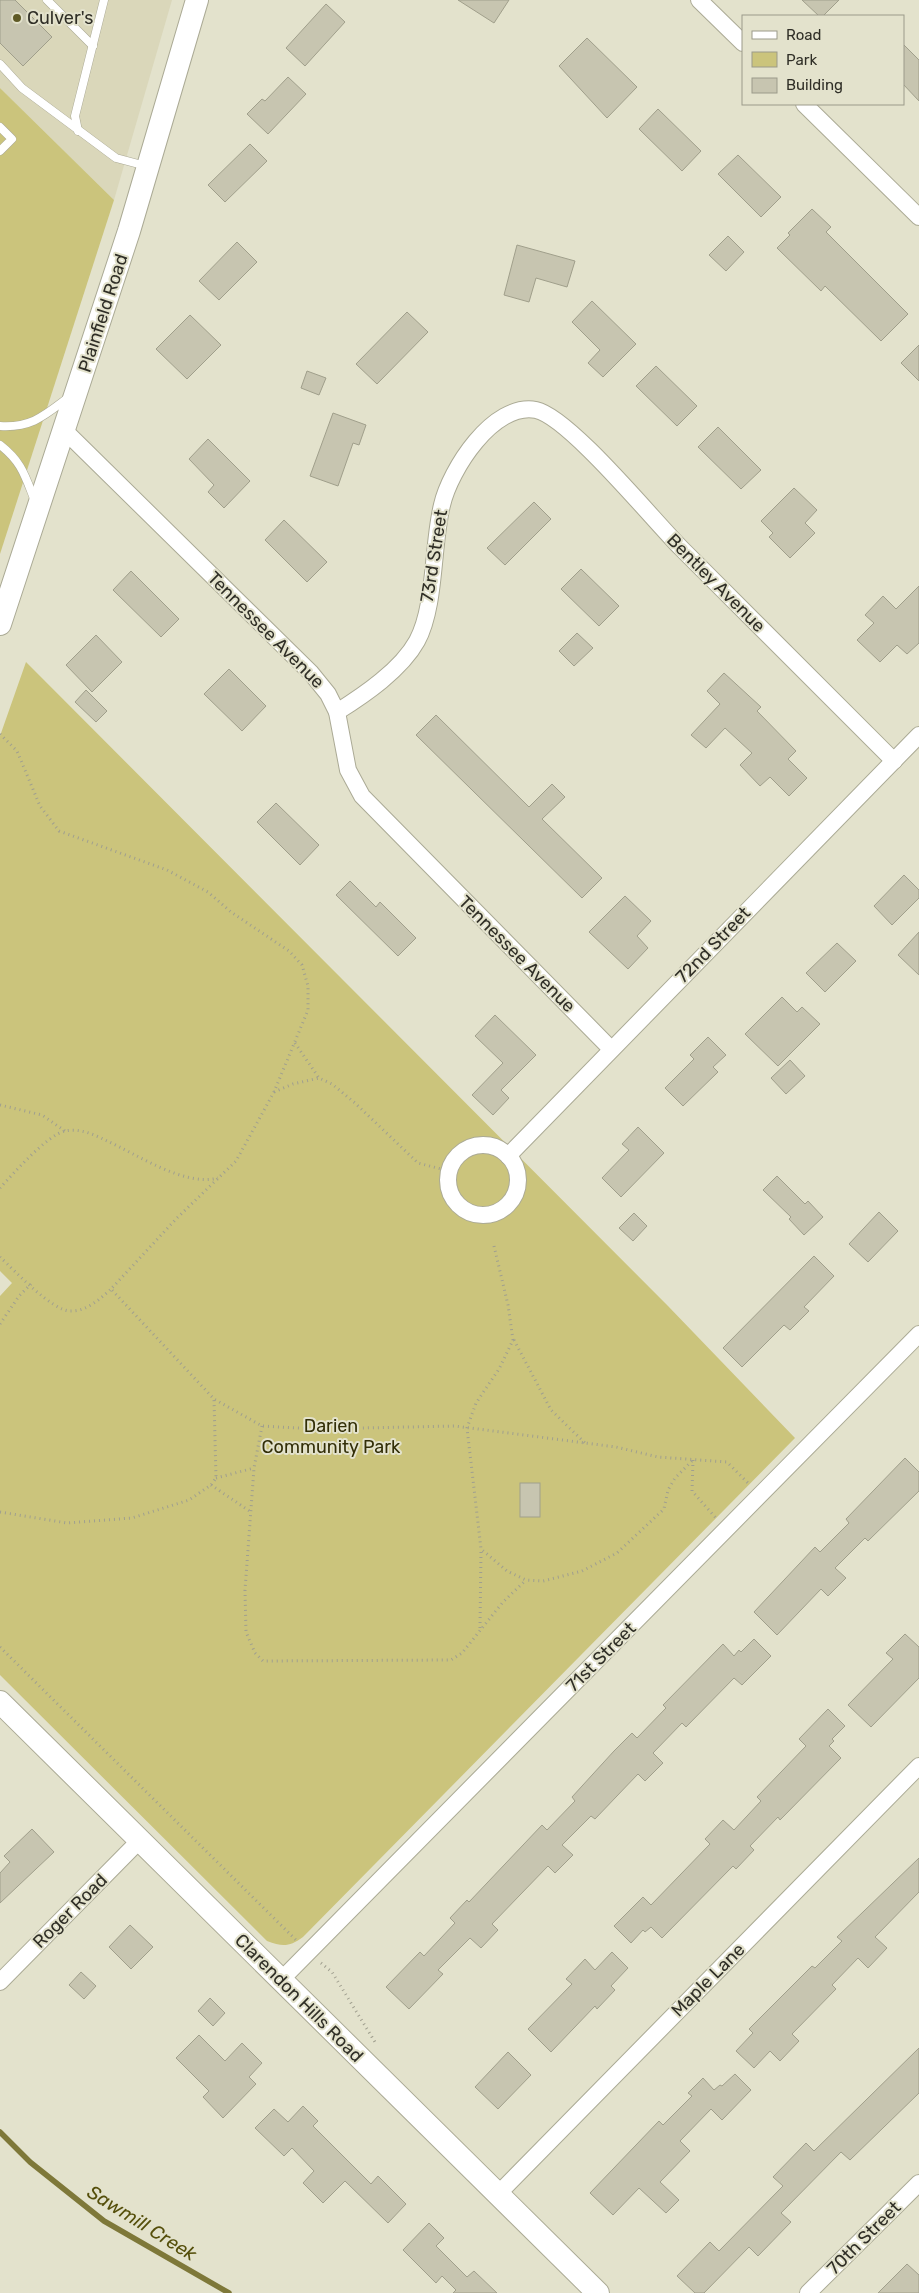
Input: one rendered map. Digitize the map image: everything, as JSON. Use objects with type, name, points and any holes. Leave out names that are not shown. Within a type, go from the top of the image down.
[{"type":"street","name":"Plainfield Road","points":[[0,624],[65,431],[148,166],[197,0]]},
{"type":"street","points":[[699,0],[742,42]]},
{"type":"street","points":[[805,105],[919,217]]},
{"type":"street","name":"73rd Street","points":[[336,712],[361,697],[385,676],[409,653],[418,640],[428,603],[441,506],[454,470],[463,457],[493,424],[514,412],[536,410]]},
{"type":"street","name":"Bentley Avenue","points":[[536,410],[558,420],[581,442],[679,546],[894,761]]},
{"type":"street","name":"Tennessee Avenue","points":[[65,431],[310,673],[328,694],[336,712],[348,770],[362,796],[611,1049]]},
{"type":"street","name":"72nd Street","points":[[508,1156],[919,735]]},
{"type":"street","points":[[486,1145],[498,1149],[508,1156],[514,1165],[517,1186],[507,1205],[487,1215],[476,1215],[457,1205],[449,1189],[449,1171],[459,1155],[474,1146],[486,1145]]},
{"type":"street","name":"71st Street","points":[[281,1980],[919,1334]]},
{"type":"street","name":"Clarendon Hills Road","points":[[0,1702],[598,2293]]},
{"type":"street","name":"Maple Lane","points":[[498,2194],[919,1766]]},
{"type":"street","name":"Roger Road","points":[[0,1982],[140,1840]]},
{"type":"street","name":"70th Street","points":[[808,2293],[919,2183]]},
{"type":"lane","points":[[47,0],[92,46]]},
{"type":"lane","points":[[78,131],[75,116],[104,0]]},
{"type":"lane","points":[[0,64],[22,88],[116,158],[148,166]]},
{"type":"lane","points":[[0,128],[12,139],[0,151]]},
{"type":"lane","points":[[0,426],[16,427],[37,420],[78,389]]},
{"type":"lane","points":[[0,445],[15,457],[24,472],[38,510]]},
{"type":"path","points":[[0,734],[17,751],[40,806],[59,832],[167,870],[208,892],[231,912],[289,951],[302,965],[308,986],[308,1010],[274,1092],[236,1161],[177,1218],[111,1289],[92,1306],[70,1312],[54,1305],[0,1257]]},
{"type":"path","points":[[294,1042],[319,1078],[332,1084],[418,1163],[449,1171]]},
{"type":"path","points":[[274,1092],[293,1084],[319,1078]]},
{"type":"path","points":[[0,1105],[42,1115],[65,1131]]},
{"type":"path","points":[[0,1188],[18,1168],[46,1143],[65,1131],[87,1131],[182,1178],[207,1181],[218,1178]]},
{"type":"path","points":[[494,1246],[508,1305],[513,1340],[551,1410],[585,1443]]},
{"type":"path","points":[[0,1324],[19,1296],[31,1284]]},
{"type":"path","points":[[111,1289],[214,1399],[262,1426],[315,1429],[467,1428],[616,1447],[658,1457],[727,1462],[749,1484]]},
{"type":"path","points":[[480,1629],[481,1549],[467,1428],[476,1403],[499,1369],[513,1340]]},
{"type":"path","points":[[0,1512],[67,1523],[132,1518],[189,1500],[212,1485],[216,1478],[214,1399]]},
{"type":"path","points":[[262,1426],[254,1468],[245,1590],[246,1632],[255,1653],[263,1661],[451,1660],[462,1653],[503,1602],[526,1580]]},
{"type":"path","points":[[481,1549],[507,1571],[526,1580],[543,1581],[582,1571],[617,1553],[664,1508],[668,1490],[675,1478],[694,1460]]},
{"type":"path","points":[[694,1460],[692,1490],[716,1518]]},
{"type":"path","points":[[216,1478],[254,1468]]},
{"type":"path","points":[[212,1485],[251,1513]]},
{"type":"path","points":[[0,1647],[308,1952],[332,1972],[376,2043]]},
{"type":"shaded area","points":[[0,0],[172,0],[114,200],[0,88]]},
{"type":"green space","points":[[0,88],[114,200],[0,554]]},
{"type":"green space","name":"Darien Community Park","points":[[26,662],[668,1306],[795,1438],[303,1937],[294,1943],[286,1945],[267,1941],[0,1675],[0,1296],[12,1283],[0,1271],[0,736]]},
{"type":"building","name":"Culver's","points":[[0,0],[15,0],[52,37],[23,66],[0,43]]},
{"type":"building","points":[[458,0],[509,0],[494,23]]},
{"type":"building","points":[[802,0],[839,0],[824,15],[818,15]]},
{"type":"building","points":[[326,4],[345,22],[305,66],[286,48]]},
{"type":"building","points":[[587,38],[637,87],[607,118],[559,66]]},
{"type":"building","points":[[904,45],[919,60],[919,101],[904,85]]},
{"type":"building","points":[[288,77],[306,94],[268,134],[247,114],[262,99],[265,101]]},
{"type":"building","points":[[658,109],[701,151],[682,171],[639,129]]},
{"type":"building","points":[[250,144],[267,161],[225,202],[208,185]]},
{"type":"building","points":[[738,155],[781,197],[761,217],[718,174]]},
{"type":"building","points":[[812,209],[831,227],[826,232],[908,314],[881,341],[825,286],[821,291],[777,248],[790,235],[788,233]]},
{"type":"building","points":[[728,236],[744,252],[726,271],[709,255]]},
{"type":"building","points":[[237,242],[257,262],[219,300],[199,281]]},
{"type":"building","points":[[517,245],[575,261],[567,287],[536,278],[529,302],[504,295]]},
{"type":"building","points":[[592,301],[636,344],[603,377],[588,363],[600,350],[572,322]]},
{"type":"building","points":[[407,312],[428,332],[377,384],[356,364]]},
{"type":"building","points":[[190,315],[221,345],[187,379],[156,349]]},
{"type":"building","points":[[919,345],[919,381],[901,363]]},
{"type":"building","points":[[656,366],[697,406],[677,426],[636,386]]},
{"type":"building","points":[[307,371],[326,378],[319,395],[301,388]]},
{"type":"building","points":[[333,413],[366,425],[359,445],[353,443],[338,486],[310,476]]},
{"type":"building","points":[[718,427],[761,470],[741,489],[698,447]]},
{"type":"building","points":[[208,439],[250,481],[224,508],[208,492],[214,485],[189,459]]},
{"type":"building","points":[[794,488],[817,510],[805,523],[815,533],[790,558],[769,537],[773,533],[761,521]]},
{"type":"building","points":[[534,502],[551,519],[505,565],[487,548]]},
{"type":"building","points":[[284,520],[327,562],[307,582],[265,540]]},
{"type":"building","points":[[581,569],[619,606],[599,626],[561,589]]},
{"type":"building","points":[[131,571],[179,619],[161,637],[113,590]]},
{"type":"building","points":[[919,586],[919,643],[907,654],[897,645],[880,662],[857,640],[874,623],[865,615],[883,596],[896,609]]},
{"type":"building","points":[[577,633],[593,648],[574,666],[559,651]]},
{"type":"building","points":[[96,635],[122,662],[92,692],[66,665]]},
{"type":"building","points":[[229,669],[266,706],[242,731],[204,694]]},
{"type":"building","points":[[724,673],[761,707],[757,711],[796,751],[788,759],[807,778],[789,796],[770,777],[760,786],[740,765],[752,753],[725,728],[706,748],[691,735],[720,704],[707,691]]},
{"type":"building","points":[[86,690],[107,711],[96,722],[75,702]]},
{"type":"building","points":[[436,715],[529,807],[552,784],[565,797],[542,819],[602,878],[582,898],[416,735]]},
{"type":"building","points":[[276,803],[319,845],[300,865],[257,822]]},
{"type":"building","points":[[904,875],[919,890],[919,898],[892,925],[874,906]]},
{"type":"building","points":[[350,881],[376,907],[380,902],[416,938],[398,956],[336,895]]},
{"type":"building","points":[[625,896],[651,921],[637,936],[648,948],[628,969],[589,932]]},
{"type":"building","points":[[919,932],[919,975],[898,955]]},
{"type":"building","points":[[837,943],[856,961],[825,992],[806,973]]},
{"type":"building","points":[[782,997],[797,1012],[802,1007],[820,1024],[778,1066],[745,1034]]},
{"type":"building","points":[[495,1015],[536,1055],[501,1090],[509,1098],[493,1115],[472,1095],[503,1063],[475,1036]]},
{"type":"building","points":[[708,1037],[726,1055],[713,1067],[718,1072],[683,1106],[665,1088],[694,1059],[690,1055]]},
{"type":"building","points":[[790,1060],[805,1076],[786,1094],[771,1078]]},
{"type":"building","points":[[638,1127],[664,1153],[621,1197],[602,1178],[629,1150],[622,1144]]},
{"type":"building","points":[[777,1176],[805,1204],[808,1201],[823,1217],[804,1235],[789,1219],[791,1217],[763,1190]]},
{"type":"building","points":[[879,1212],[898,1231],[868,1262],[849,1244]]},
{"type":"building","points":[[634,1213],[647,1226],[633,1241],[619,1228]]},
{"type":"building","points":[[814,1256],[834,1276],[804,1307],[809,1311],[790,1330],[784,1325],[742,1367],[723,1348]]},
{"type":"building","points":[[905,1458],[919,1472],[919,1491],[868,1541],[865,1538],[835,1568],[846,1578],[828,1596],[821,1589],[777,1635],[754,1612],[815,1547],[820,1552],[849,1523],[846,1519]]},
{"type":"building","points":[[520,1483],[540,1483],[540,1517],[520,1517]]},
{"type":"building","points":[[905,1634],[919,1647],[919,1678],[871,1727],[848,1705],[893,1659],[886,1653]]},
{"type":"building","points":[[754,1639],[771,1656],[742,1685],[734,1678],[686,1727],[682,1723],[653,1753],[663,1763],[645,1781],[638,1774],[595,1819],[591,1816],[562,1845],[573,1855],[555,1873],[548,1866],[492,1924],[498,1930],[481,1948],[470,1938],[438,1970],[443,1974],[409,2009],[386,1987],[420,1952],[424,1956],[455,1923],[450,1918],[467,1900],[469,1902],[542,1825],[547,1830],[575,1801],[572,1797],[614,1751],[632,1733],[637,1738],[666,1708],[663,1705],[723,1644],[734,1656]]},
{"type":"building","points":[[828,1709],[845,1726],[832,1739],[834,1741],[829,1746],[841,1758],[780,1820],[778,1817],[750,1846],[754,1850],[736,1869],[733,1866],[662,1938],[651,1927],[645,1932],[643,1930],[631,1943],[614,1926],[643,1897],[651,1905],[710,1844],[705,1839],[723,1820],[734,1830],[761,1801],[757,1797],[806,1746],[799,1739]]},
{"type":"building","points":[[32,1829],[54,1852],[0,1903],[0,1873],[10,1862],[4,1856]]},
{"type":"building","points":[[919,1858],[919,1892],[875,1937],[887,1948],[868,1968],[858,1958],[832,1985],[836,1989],[792,2034],[799,2041],[780,2061],[770,2051],[754,2068],[736,2051],[753,2033],[749,2029],[812,1966],[815,1968],[842,1941],[837,1937]]},
{"type":"building","points":[[130,1925],[153,1947],[131,1969],[109,1947]]},
{"type":"building","points":[[612,1952],[628,1968],[611,1986],[615,1990],[597,2009],[595,2006],[551,2052],[528,2029],[572,1984],[566,1979],[585,1959],[595,1970]]},
{"type":"building","points":[[81,1972],[96,1986],[84,1999],[69,1985]]},
{"type":"building","points":[[210,1998],[225,2013],[213,2026],[198,2011]]},
{"type":"building","points":[[199,2035],[225,2061],[242,2043],[262,2063],[249,2077],[256,2084],[223,2118],[203,2097],[209,2091],[176,2058]]},
{"type":"building","points":[[919,2048],[919,2093],[850,2160],[841,2152],[781,2213],[791,2222],[758,2256],[749,2247],[704,2293],[695,2293],[677,2276],[710,2242],[719,2251],[783,2186],[773,2177],[806,2143],[814,2151]]},
{"type":"building","points":[[508,2052],[531,2075],[498,2109],[475,2087]]},
{"type":"building","points":[[735,2074],[751,2090],[722,2120],[711,2109],[680,2141],[690,2151],[660,2182],[679,2200],[666,2213],[639,2188],[613,2215],[590,2193],[659,2121],[663,2125],[692,2096],[688,2093],[703,2078],[714,2090],[720,2085],[722,2086]]},
{"type":"building","points":[[303,2106],[318,2121],[313,2126],[371,2184],[378,2176],[406,2204],[388,2223],[345,2181],[323,2203],[303,2183],[314,2171],[292,2148],[284,2156],[255,2128],[274,2109],[288,2122]]},
{"type":"building","points":[[429,2223],[444,2238],[436,2246],[467,2277],[474,2271],[497,2293],[453,2293],[456,2290],[442,2276],[436,2283],[403,2250]]},
{"type":"building","points":[[907,2264],[919,2275],[919,2293],[878,2293]]},
{"type":"waterway","name":"Sawmill Creek","points":[[0,2132],[30,2162],[104,2221],[229,2293]]},
{"type":"place","name":"Culver's","points":[[17,18]]}]
